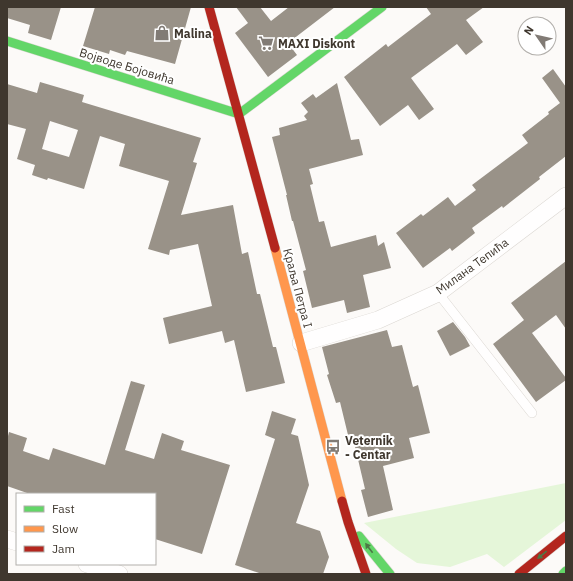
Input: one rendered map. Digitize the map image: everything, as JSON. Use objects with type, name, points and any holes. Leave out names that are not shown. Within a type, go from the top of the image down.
[{"type":"street","name":"Краља Петра I","points":[[209,7],[301,343],[348,522],[366,574]]},
{"type":"street","points":[[239,114],[382,7]]},
{"type":"street","name":"Војводе Бојовића","points":[[7,41],[239,114]]},
{"type":"street","name":"Милана Тепића","points":[[301,343],[378,320],[438,293],[566,196]]},
{"type":"street","points":[[348,522],[390,574]]},
{"type":"street","points":[[519,574],[566,536]]},
{"type":"street","points":[[90,565],[119,574]]},
{"type":"street","points":[[563,574],[566,571]]},
{"type":"lane","points":[[438,293],[532,413]]},
{"type":"green space","points":[[566,483],[566,520],[504,567],[487,554],[450,567],[417,563],[396,549],[364,523]]},
{"type":"building","points":[[7,7],[61,7],[51,40],[28,33],[30,25],[7,18]]},
{"type":"building","points":[[95,7],[191,7],[175,64],[127,51],[125,55],[110,50],[109,54],[83,46]]},
{"type":"building","points":[[236,7],[260,7],[271,21],[289,7],[335,7],[288,43],[297,55],[268,77],[235,33],[248,23]]},
{"type":"building","points":[[426,7],[484,7],[466,20],[483,42],[466,55],[457,44],[411,78],[434,109],[419,120],[408,105],[380,126],[344,77],[386,44],[388,47],[431,14]]},
{"type":"building","points":[[553,69],[566,87],[566,156],[503,208],[502,206],[472,228],[475,233],[452,251],[450,248],[423,268],[396,233],[421,214],[423,216],[448,197],[455,206],[476,190],[472,185],[528,143],[522,135],[549,114],[548,112],[560,103],[542,78]]},
{"type":"building","points":[[40,82],[84,95],[82,102],[201,138],[193,162],[197,163],[181,215],[233,205],[242,254],[248,252],[257,294],[260,294],[273,347],[276,347],[285,383],[246,392],[234,340],[225,343],[222,331],[169,344],[163,318],[212,306],[198,244],[170,250],[169,255],[148,249],[169,181],[119,166],[125,144],[100,136],[84,189],[48,178],[47,180],[32,175],[35,165],[17,159],[26,129],[7,124],[7,84],[37,93]],"holes":[[[50,121],[78,130],[69,157],[42,149]]]},
{"type":"building","points":[[337,83],[351,140],[359,139],[363,155],[309,169],[313,184],[310,185],[319,222],[324,221],[331,247],[376,235],[378,246],[384,242],[391,268],[363,275],[370,307],[347,313],[344,300],[312,308],[303,271],[306,270],[292,221],[272,137],[280,135],[279,128],[307,120],[304,116],[308,112],[301,103],[313,94],[316,98]]},
{"type":"building","points":[[566,261],[566,329],[556,315],[532,333],[566,380],[536,402],[493,344],[524,320],[511,303]]},
{"type":"building","points":[[453,322],[470,346],[450,356],[437,331]]},
{"type":"building","points":[[387,330],[392,347],[402,345],[413,387],[418,385],[430,433],[409,438],[414,458],[383,466],[393,510],[368,517],[361,490],[365,489],[352,434],[348,435],[340,402],[336,403],[327,375],[329,374],[322,347]]},
{"type":"building","points":[[131,381],[145,385],[125,450],[154,459],[162,433],[184,441],[181,450],[230,465],[202,554],[156,539],[156,493],[27,493],[7,486],[7,440],[9,432],[27,438],[23,451],[49,460],[53,448],[105,465]]},
{"type":"building","points":[[272,411],[296,419],[291,434],[298,436],[309,485],[296,523],[320,531],[329,557],[323,574],[262,574],[235,565],[275,439],[265,435]]},
{"type":"traffic: fast","points":[[239,114],[382,7]]},
{"type":"traffic: fast","points":[[7,41],[239,114]]},
{"type":"traffic: fast","points":[[359,536],[390,574]]},
{"type":"traffic: fast","points":[[563,574],[566,571]]},
{"type":"traffic: slow","points":[[275,248],[342,501]]},
{"type":"traffic: jam","points":[[209,7],[275,248]]},
{"type":"traffic: jam","points":[[342,501],[366,574]]},
{"type":"traffic: jam","points":[[519,574],[566,536]]},
{"type":"place","name":"Malina","points":[[162,33]]},
{"type":"place","name":"MAXI Diskont","points":[[266,43]]},
{"type":"place","name":"Veternik - Centar","points":[[333,447]]}]
